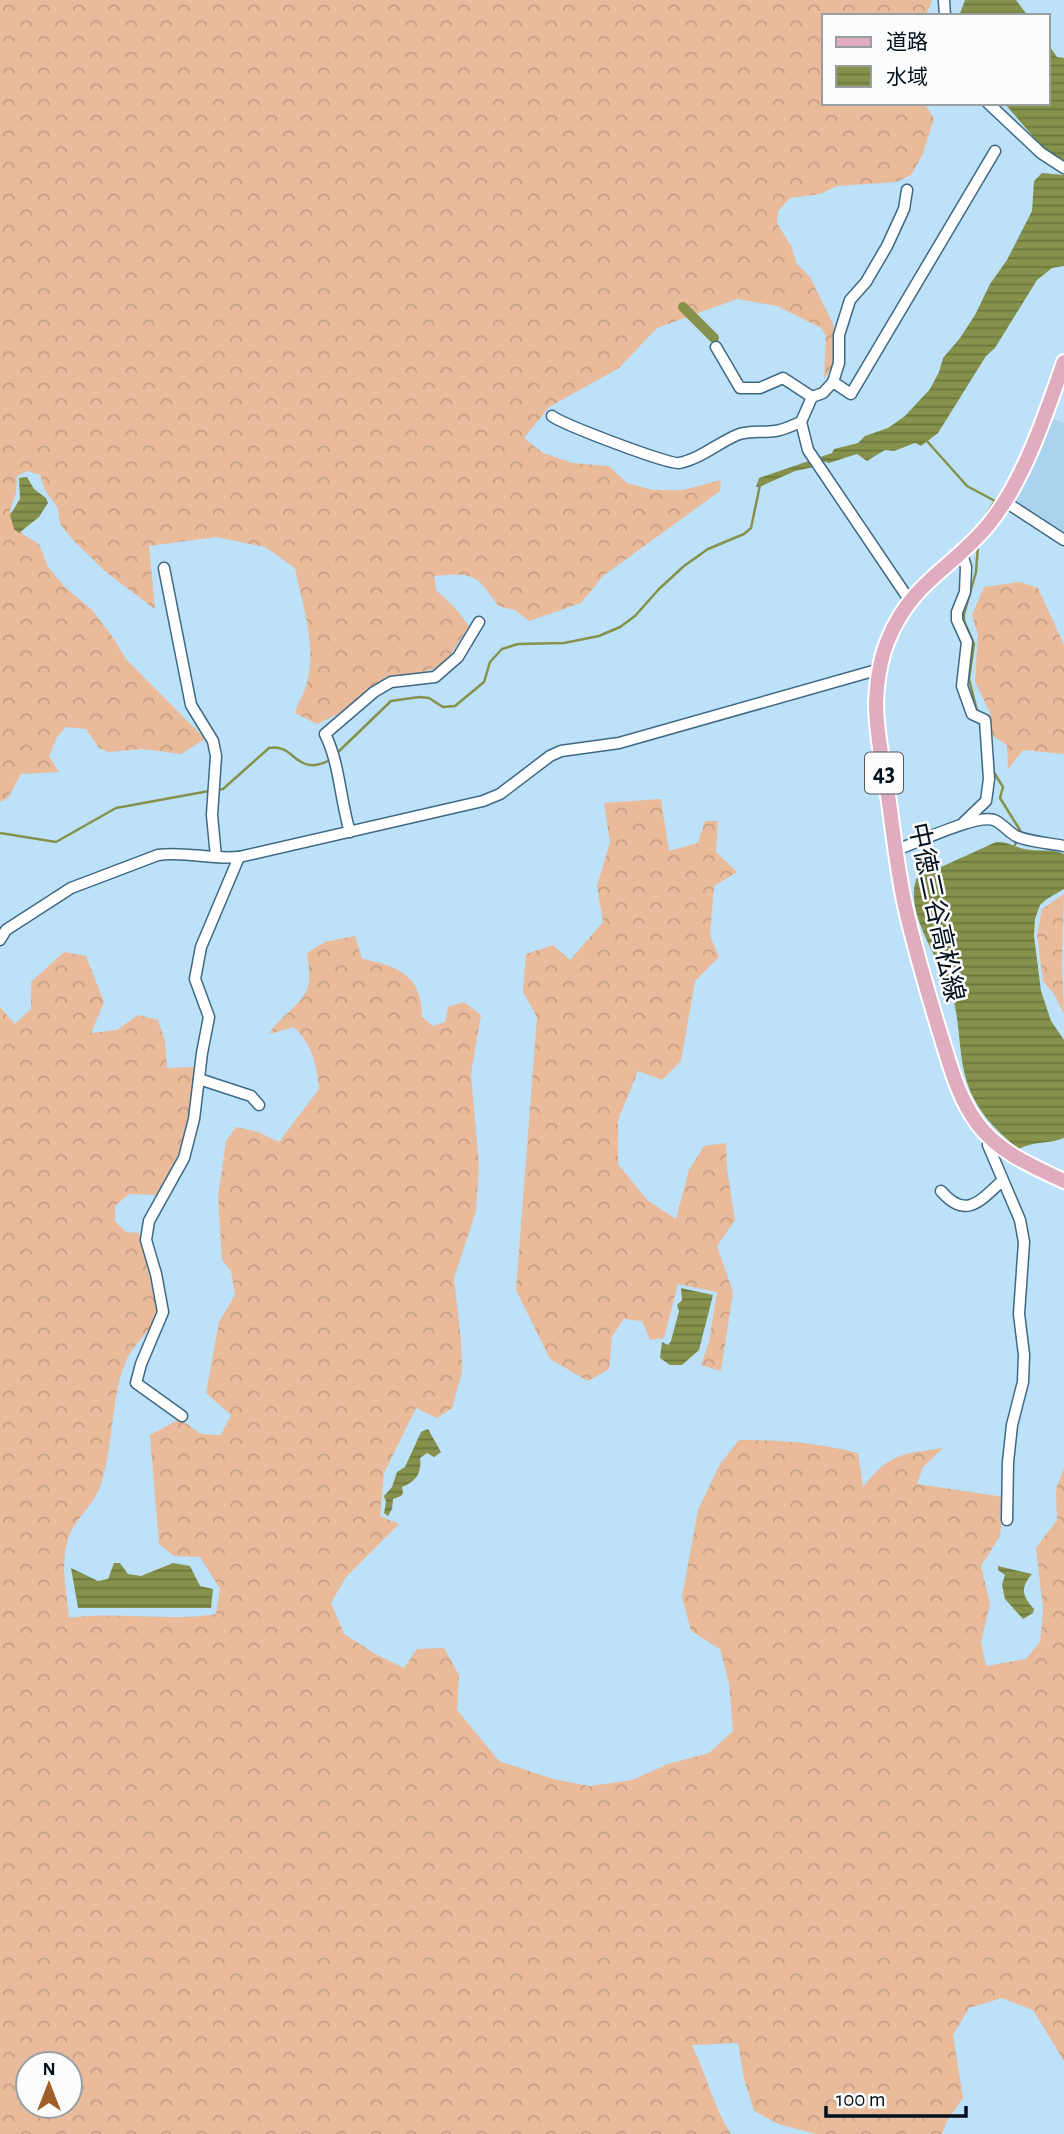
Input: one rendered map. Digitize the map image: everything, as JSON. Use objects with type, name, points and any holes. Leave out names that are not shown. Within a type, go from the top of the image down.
[{"type":"main road","name":"中徳三谷高松線","points":[[1064,362],[1043,422],[1004,501],[989,525],[928,580],[910,601],[887,640],[876,701],[878,730],[910,928],[946,1052],[966,1105],[991,1139],[1027,1164],[1064,1181]]},
{"type":"street","points":[[990,105],[1041,153],[1064,167]]},
{"type":"street","points":[[833,382],[851,394],[995,151]]},
{"type":"street","points":[[907,190],[904,209],[887,246],[866,282],[850,300],[839,335],[839,363],[833,382],[823,393],[812,397],[801,422],[812,457],[910,601]]},
{"type":"street","points":[[716,347],[740,388],[760,388],[783,378],[812,397]]},
{"type":"street","points":[[552,416],[559,422],[676,464],[740,434],[778,431],[801,422]]},
{"type":"street","points":[[1004,501],[1064,540]]},
{"type":"street","points":[[961,551],[967,567],[965,592],[957,612],[957,620],[967,642],[962,686],[972,714],[985,720],[989,779],[986,801],[964,822]]},
{"type":"street","points":[[164,568],[191,705],[213,741],[216,756],[213,790],[216,857]]},
{"type":"street","points":[[350,832],[343,810],[334,754],[326,734],[374,692],[391,682],[435,677],[458,657],[479,622]]},
{"type":"street","points":[[0,940],[6,930],[80,884],[158,855],[191,853],[239,857],[484,801],[500,794],[550,756],[561,751],[631,740],[880,669]]},
{"type":"street","points":[[896,850],[964,822],[984,819],[996,820],[1018,837],[1064,846]]},
{"type":"street","points":[[182,1416],[136,1382],[163,1312],[146,1240],[149,1221],[184,1158],[194,1119],[209,1017],[195,979],[201,947],[239,857]]},
{"type":"street","points":[[199,1079],[251,1096],[259,1105]]},
{"type":"street","points":[[991,1139],[988,1145],[1020,1220],[1024,1242],[1019,1314],[1024,1356],[1023,1382],[1012,1425],[1007,1520]]},
{"type":"street","points":[[941,1191],[948,1199],[969,1207],[975,1205],[1002,1181]]},
{"type":"shaded area","points":[[1052,419],[1064,423],[1064,535],[1016,505],[1011,498]]},
{"type":"green space","points":[[0,0],[932,0],[927,14],[822,14],[822,105],[925,105],[934,119],[922,156],[911,175],[896,182],[837,186],[820,194],[790,198],[778,211],[777,223],[791,246],[797,264],[810,277],[833,324],[836,344],[834,365],[824,378],[826,336],[821,328],[777,306],[737,299],[657,328],[619,368],[549,407],[524,438],[543,453],[572,463],[609,466],[627,483],[653,490],[683,490],[721,480],[720,491],[603,576],[581,603],[529,621],[515,610],[498,606],[479,581],[473,578],[466,575],[434,576],[436,590],[469,626],[443,666],[400,679],[358,705],[317,724],[295,713],[306,686],[310,654],[295,568],[265,547],[216,537],[149,546],[155,609],[107,573],[74,541],[60,524],[58,508],[45,490],[40,475],[27,471],[17,476],[16,493],[10,510],[14,522],[24,535],[39,544],[48,567],[65,587],[92,610],[126,659],[205,739],[181,754],[143,749],[108,752],[99,748],[86,729],[66,727],[57,737],[49,756],[59,772],[21,774],[8,798],[0,802]]},
{"type":"green space","points":[[1020,582],[1038,588],[1064,645],[1064,754],[1023,750],[1008,769],[1007,745],[991,735],[990,713],[975,681],[978,635],[972,615],[984,587]]},
{"type":"green space","points":[[661,799],[669,851],[698,843],[705,821],[718,821],[716,852],[737,872],[714,886],[710,936],[719,957],[695,981],[681,1061],[662,1080],[638,1071],[618,1120],[618,1164],[647,1200],[676,1219],[689,1170],[704,1146],[726,1143],[735,1220],[717,1246],[733,1292],[721,1371],[701,1365],[709,1342],[717,1292],[678,1284],[664,1338],[650,1340],[642,1321],[624,1319],[612,1336],[609,1369],[588,1381],[550,1359],[516,1290],[537,1017],[523,992],[526,954],[553,945],[570,960],[603,922],[597,886],[610,842],[604,803]]},
{"type":"green space","points":[[1064,894],[1064,1014],[1054,994],[1043,981],[1037,935],[1042,909]]},
{"type":"green space","points":[[355,936],[362,959],[397,969],[413,982],[418,991],[422,1017],[433,1026],[445,1022],[448,1007],[464,1002],[481,1015],[471,1074],[479,1166],[476,1211],[454,1278],[462,1372],[452,1408],[437,1418],[416,1408],[384,1473],[380,1516],[399,1524],[346,1577],[331,1603],[344,1634],[404,1668],[417,1649],[444,1648],[459,1675],[457,1710],[499,1761],[553,1779],[590,1786],[632,1780],[668,1764],[709,1753],[733,1731],[729,1683],[720,1649],[691,1631],[682,1597],[698,1510],[720,1464],[739,1440],[799,1443],[858,1453],[863,1487],[889,1461],[907,1454],[943,1448],[923,1467],[917,1484],[1004,1497],[1000,1536],[981,1566],[990,1604],[981,1642],[986,1666],[1026,1659],[1040,1642],[1043,1609],[1036,1548],[1057,1520],[1056,1489],[1064,1468],[1064,2061],[1033,2010],[1002,1998],[969,2008],[953,2035],[963,2098],[947,2121],[942,2134],[816,2134],[778,2124],[754,2111],[744,2079],[738,2043],[692,2045],[731,2134],[0,2134],[0,1007],[15,1024],[31,1009],[31,982],[64,952],[86,956],[104,1002],[91,1033],[117,1030],[138,1015],[158,1020],[165,1041],[167,1068],[194,1067],[190,1117],[178,1155],[158,1195],[129,1194],[115,1206],[115,1221],[126,1232],[139,1233],[159,1317],[132,1350],[123,1368],[103,1477],[95,1497],[70,1534],[64,1569],[69,1618],[216,1614],[220,1589],[200,1557],[174,1556],[159,1544],[150,1435],[180,1419],[201,1434],[221,1435],[231,1415],[206,1393],[219,1322],[235,1295],[231,1271],[222,1260],[218,1197],[226,1141],[236,1127],[258,1132],[279,1142],[319,1089],[312,1055],[294,1027],[269,1034],[307,989],[307,953],[325,942]]},
{"type":"water","points":[[965,0],[1016,0],[1026,14],[960,14]]},
{"type":"water","points":[[1050,47],[1057,57],[1064,58],[1064,163],[1044,149],[1006,105],[1050,105]]},
{"type":"water","points":[[1042,173],[1064,175],[1064,266],[1052,268],[1037,280],[938,433],[921,446],[915,443],[894,451],[885,450],[867,461],[857,454],[829,463],[822,461],[814,467],[795,471],[756,487],[759,478],[832,453],[834,449],[858,443],[865,436],[888,428],[905,416],[930,389],[943,358],[960,338],[990,284],[1007,260],[1032,211],[1034,181]]},
{"type":"water","points":[[27,477],[48,503],[39,517],[19,533],[14,529],[10,515],[20,499],[19,478]]},
{"type":"water","points":[[996,842],[1064,854],[1064,889],[1040,905],[1035,919],[1034,936],[1041,991],[1051,1021],[1064,1040],[1064,1138],[1019,1149],[987,1119],[973,1097],[964,1072],[953,998],[919,922],[915,906],[917,878]]},
{"type":"water","points":[[681,1288],[713,1295],[699,1350],[682,1365],[670,1365],[660,1358],[662,1342],[668,1345],[671,1341],[679,1311],[677,1305],[682,1300]]},
{"type":"water","points":[[428,1429],[441,1452],[434,1457],[427,1453],[420,1458],[417,1477],[402,1487],[401,1496],[393,1499],[388,1516],[384,1513],[384,1496],[392,1487],[397,1472],[405,1467],[421,1432]]},
{"type":"water","points":[[114,1563],[120,1563],[128,1574],[141,1576],[173,1563],[190,1566],[200,1586],[213,1589],[211,1608],[78,1608],[71,1568],[98,1581],[108,1579]]},
{"type":"water","points":[[998,1566],[1032,1574],[1024,1592],[1034,1609],[1033,1613],[1023,1619],[1005,1599],[1002,1585],[1005,1575],[998,1570]]},
{"type":"waterway","points":[[683,307],[714,338]]},
{"type":"waterway","points":[[926,440],[967,486],[995,501],[978,528]]},
{"type":"waterway","points":[[335,755],[391,701],[419,697],[429,698],[443,707],[455,706],[484,682],[490,662],[502,649],[518,644],[564,643],[599,636],[620,627],[635,616],[684,566],[708,549],[744,534],[751,528],[760,485]]},
{"type":"waterway","points":[[977,711],[969,679],[974,644],[964,621],[964,614],[976,572],[978,545]]},
{"type":"waterway","points":[[216,790],[223,789],[269,748],[285,750],[302,763],[310,765],[330,760]]},
{"type":"waterway","points":[[993,771],[1003,787],[1000,798],[1020,830],[1015,845]]},
{"type":"waterway","points":[[0,833],[56,842],[116,808],[209,791]]}]
